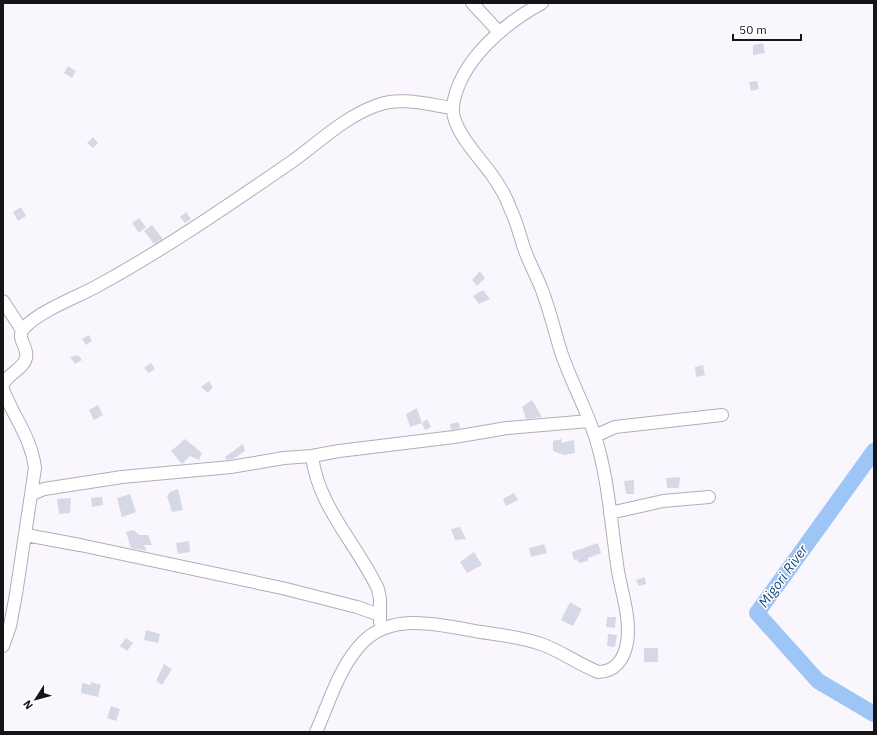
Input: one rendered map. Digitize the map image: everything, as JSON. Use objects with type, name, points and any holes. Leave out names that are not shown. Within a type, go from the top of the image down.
[{"type":"street","points":[[472,3],[499,32]]},
{"type":"street","points":[[316,732],[341,673],[364,642],[382,629],[396,624],[423,623],[517,638],[543,645],[574,662],[598,672],[610,670],[618,665],[622,659],[627,642],[627,612],[605,478],[595,436],[562,355],[541,289],[525,252],[511,208],[492,176],[460,131],[452,108],[467,70],[488,41],[542,3]]},
{"type":"street","points":[[22,330],[42,314],[135,265],[192,229],[363,111],[388,102],[416,102],[452,108]]},
{"type":"street","points":[[3,301],[22,330],[22,342],[27,355],[26,360],[8,376],[3,384]]},
{"type":"street","points":[[3,389],[29,440],[34,453],[35,468],[15,600],[10,626],[3,646]]},
{"type":"street","points":[[595,436],[615,427],[722,415]]},
{"type":"street","points":[[32,494],[44,488],[122,476],[231,467],[284,458],[312,456],[339,451],[454,438],[507,428],[589,421]]},
{"type":"street","points":[[312,456],[315,475],[334,516],[378,589],[382,629]]},
{"type":"street","points":[[610,513],[663,501],[709,497]]},
{"type":"street","points":[[26,535],[80,544],[282,588],[357,607],[380,615]]},
{"type":"building","points":[[763,43],[765,53],[753,55],[753,45]]},
{"type":"building","points":[[68,66],[76,71],[72,78],[64,73]]},
{"type":"building","points":[[757,81],[759,89],[751,91],[749,82]]},
{"type":"building","points":[[93,137],[98,143],[93,148],[87,143]]},
{"type":"building","points":[[21,207],[26,216],[18,221],[13,212]]},
{"type":"building","points":[[186,212],[191,219],[185,223],[180,217]]},
{"type":"building","points":[[139,218],[146,227],[139,233],[132,223]]},
{"type":"building","points":[[152,225],[163,239],[154,244],[144,231]]},
{"type":"building","points":[[480,271],[485,278],[477,286],[472,280]]},
{"type":"building","points":[[483,290],[490,299],[479,304],[473,296]]},
{"type":"building","points":[[89,335],[92,341],[86,345],[82,339]]},
{"type":"building","points":[[78,355],[82,360],[75,364],[70,357]]},
{"type":"building","points":[[151,363],[155,369],[149,373],[144,368]]},
{"type":"building","points":[[703,365],[705,375],[696,377],[695,367]]},
{"type":"building","points":[[209,381],[213,387],[208,393],[201,387]]},
{"type":"building","points":[[532,400],[542,417],[526,419],[522,407]]},
{"type":"building","points":[[98,405],[103,415],[94,420],[89,410]]},
{"type":"building","points":[[417,408],[422,423],[410,427],[406,414]]},
{"type":"building","points":[[427,419],[431,427],[425,430],[422,423]]},
{"type":"building","points":[[459,422],[460,428],[451,430],[450,424]]},
{"type":"building","points":[[185,439],[202,453],[199,460],[190,456],[182,464],[171,451]]},
{"type":"building","points":[[562,439],[561,443],[574,440],[575,453],[564,455],[553,451],[553,441]]},
{"type":"building","points":[[243,444],[245,451],[233,459],[226,460],[225,457]]},
{"type":"building","points":[[680,477],[679,488],[667,488],[666,478]]},
{"type":"building","points":[[634,480],[634,494],[626,494],[624,481]]},
{"type":"building","points":[[178,489],[183,510],[172,512],[167,496],[170,492]]},
{"type":"building","points":[[514,493],[518,500],[506,506],[503,499]]},
{"type":"building","points":[[130,494],[136,512],[122,517],[117,498]]},
{"type":"building","points":[[102,497],[103,505],[92,507],[91,498]]},
{"type":"building","points":[[71,498],[70,513],[59,514],[57,499]]},
{"type":"building","points":[[460,527],[466,539],[455,540],[451,529]]},
{"type":"building","points":[[134,530],[139,535],[148,535],[152,545],[144,545],[147,551],[131,548],[126,532]]},
{"type":"building","points":[[189,541],[190,552],[178,554],[176,543]]},
{"type":"building","points":[[598,543],[601,553],[588,558],[588,561],[579,563],[577,559],[574,560],[572,552]]},
{"type":"building","points":[[544,544],[547,553],[531,557],[529,548]]},
{"type":"building","points":[[474,552],[482,565],[467,573],[460,562]]},
{"type":"building","points":[[645,577],[646,584],[639,586],[636,580]]},
{"type":"building","points":[[570,602],[582,609],[573,626],[561,620]]},
{"type":"building","points":[[607,617],[616,617],[615,628],[606,627]]},
{"type":"building","points":[[146,630],[160,634],[158,643],[144,640]]},
{"type":"building","points":[[608,634],[617,635],[615,647],[607,646]]},
{"type":"building","points":[[126,638],[133,643],[127,651],[120,646]]},
{"type":"building","points":[[644,648],[658,648],[658,662],[644,662]]},
{"type":"building","points":[[164,664],[172,669],[162,685],[156,681]]},
{"type":"building","points":[[91,682],[101,685],[98,697],[81,693],[82,683],[91,685]]},
{"type":"building","points":[[111,706],[120,709],[116,721],[107,718]]},
{"type":"waterway","name":"Migori River","points":[[874,451],[757,613],[818,681],[874,714]]}]
